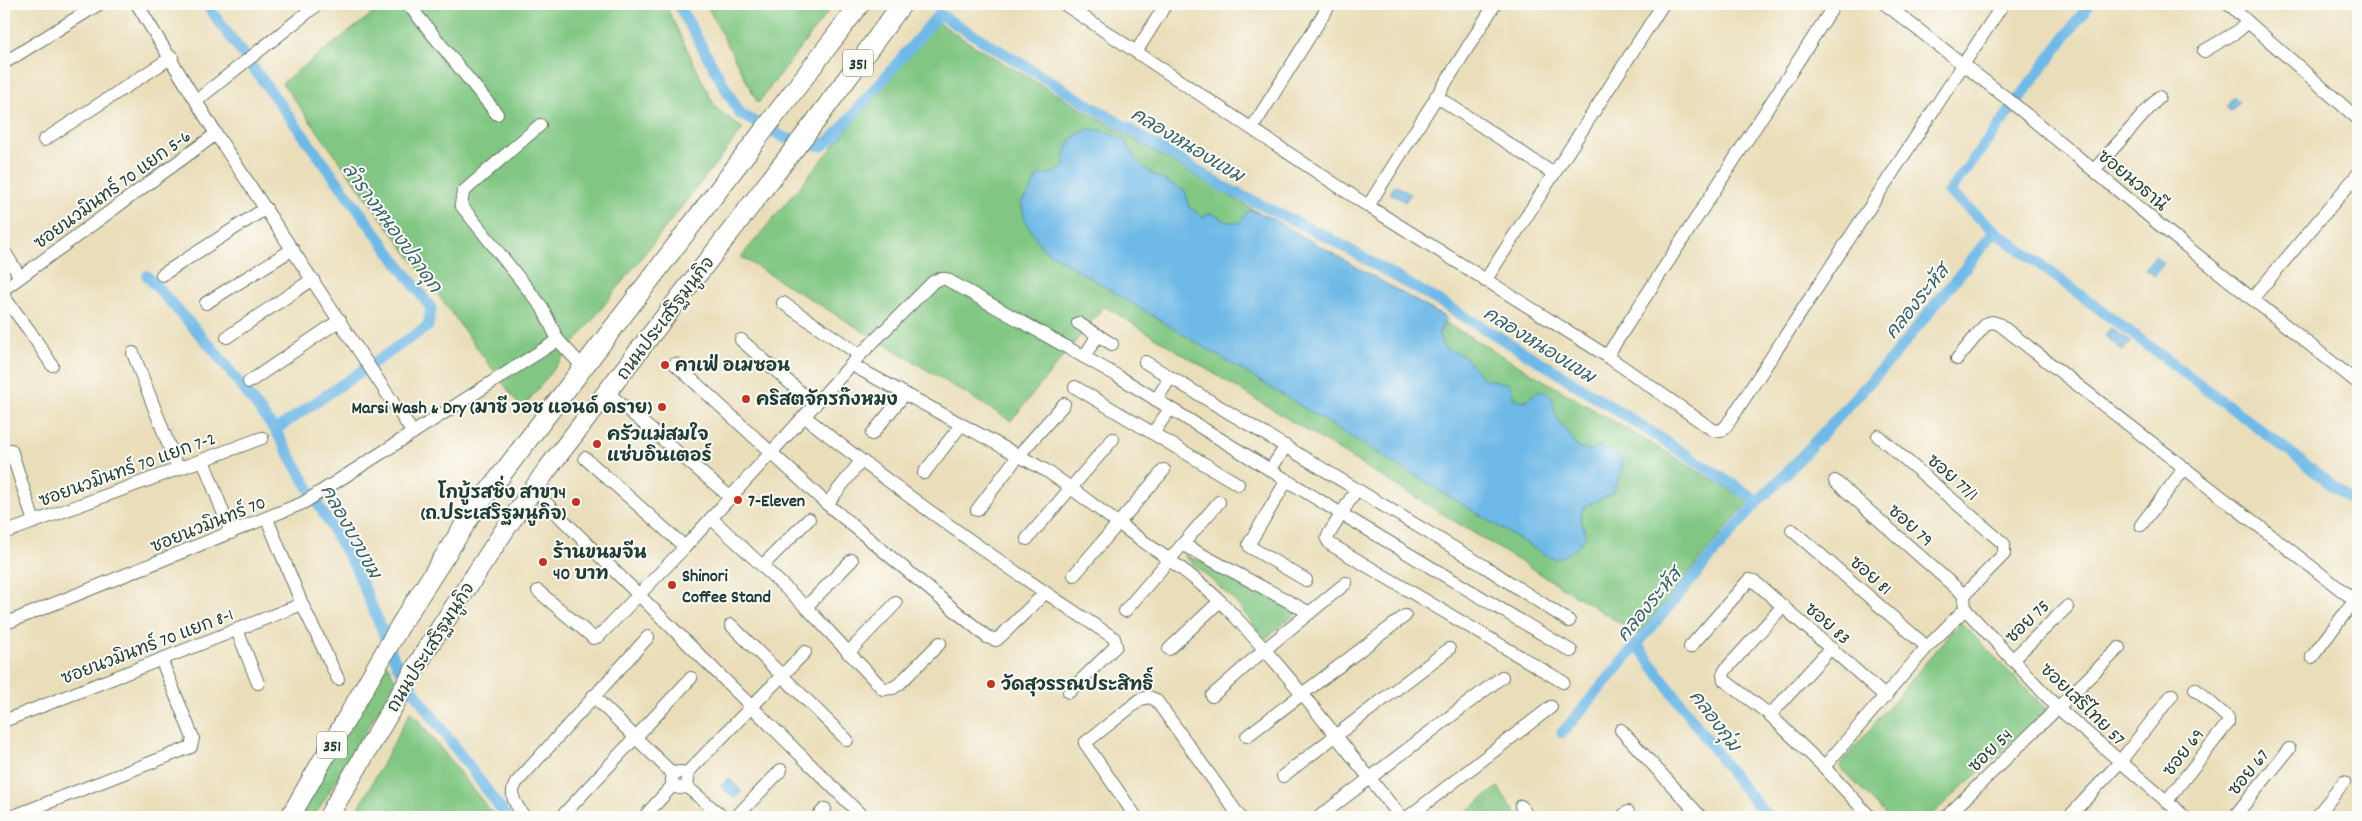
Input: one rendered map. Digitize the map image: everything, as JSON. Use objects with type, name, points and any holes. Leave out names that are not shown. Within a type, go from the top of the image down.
[{"type":"main road","name":"ถนนประเสริฐมนูกิจ","points":[[290,817],[401,624],[473,512],[780,112],[860,4]]},
{"type":"main road","name":"ถนนประเสริฐมนูกิจ","points":[[328,817],[428,646],[546,471],[815,122],[902,4]]},
{"type":"street","points":[[4,63],[99,4]]},
{"type":"street","points":[[138,4],[172,57],[216,134],[413,433]]},
{"type":"street","points":[[197,100],[318,4]]},
{"type":"street","points":[[408,4],[497,114]]},
{"type":"street","points":[[1064,4],[1368,206],[1607,356],[1713,430],[1721,431],[1727,425],[2003,4]]},
{"type":"street","points":[[1136,52],[1166,4]]},
{"type":"street","points":[[1252,128],[1330,4]]},
{"type":"street","points":[[1368,206],[1496,4]]},
{"type":"street","points":[[1485,281],[1663,4]]},
{"type":"street","points":[[1607,356],[1835,4]]},
{"type":"street","name":"ซอยนวธานี","points":[[1885,4],[2013,104],[2358,383]]},
{"type":"street","points":[[2229,4],[2358,119]]},
{"type":"street","points":[[2204,51],[2238,31],[2248,22]]},
{"type":"street","points":[[44,140],[172,57]]},
{"type":"street","points":[[1436,96],[1554,174]]},
{"type":"street","points":[[2094,170],[2158,96]]},
{"type":"street","points":[[540,125],[463,192],[460,205],[542,307],[558,340],[583,367]]},
{"type":"street","name":"ซอยนวมินทร์ 70 แยก 5-6","points":[[4,289],[216,134]]},
{"type":"street","points":[[2252,299],[2358,174]]},
{"type":"street","points":[[162,275],[266,208]]},
{"type":"street","points":[[206,304],[292,248]]},
{"type":"street","points":[[4,251],[20,277]]},
{"type":"street","points":[[227,338],[313,279]]},
{"type":"street","points":[[538,591],[593,638],[604,632],[685,547],[856,360],[933,282],[939,279],[946,279],[1170,408],[1340,513],[1571,651]]},
{"type":"street","points":[[4,297],[52,365]]},
{"type":"street","points":[[784,303],[904,395],[1018,456],[1073,488],[1118,523],[1170,559],[1220,601],[1264,650],[1303,695],[1401,817]]},
{"type":"street","points":[[249,382],[340,320]]},
{"type":"street","points":[[1956,359],[1986,324],[1992,322],[1999,324],[2356,602],[2312,657]]},
{"type":"street","points":[[1078,323],[1112,344]]},
{"type":"street","points":[[1084,357],[1098,335]]},
{"type":"street","name":"ซอยนวมินทร์ 70","points":[[4,624],[303,504],[558,340]]},
{"type":"street","points":[[741,340],[815,405]]},
{"type":"street","points":[[133,353],[178,469]]},
{"type":"street","points":[[1145,362],[1484,566],[1569,621]]},
{"type":"street","points":[[676,364],[827,504],[992,639],[1000,637],[1045,593]]},
{"type":"street","points":[[1156,400],[1170,378]]},
{"type":"street","points":[[1075,387],[1238,484]]},
{"type":"street","points":[[608,393],[730,497]]},
{"type":"street","points":[[872,434],[904,395]]},
{"type":"street","points":[[977,510],[1018,456],[1064,404]]},
{"type":"street","points":[[1153,433],[1170,408]]},
{"type":"street","points":[[805,417],[861,461],[1045,593],[1114,638],[1117,642],[1116,646],[1069,692]]},
{"type":"street","points":[[924,473],[960,425]]},
{"type":"street","name":"ซอย 77/1","points":[[1878,436],[2004,544],[2004,554],[1964,595]]},
{"type":"street","name":"ซอยนวมินทร์ 70 แยก 7-2","points":[[4,533],[262,438]]},
{"type":"street","points":[[1027,539],[1073,488],[1113,439]]},
{"type":"street","points":[[1270,470],[1286,446]]},
{"type":"street","points":[[11,450],[34,522]]},
{"type":"street","points":[[585,458],[685,547]]},
{"type":"street","points":[[203,460],[231,533]]},
{"type":"street","points":[[827,504],[861,461]]},
{"type":"street","points":[[2141,525],[2184,469]]},
{"type":"street","points":[[1074,575],[1164,470]]},
{"type":"street","points":[[1287,480],[1249,544],[1250,547],[1306,580]]},
{"type":"street","name":"ซอย 79","points":[[1835,481],[1964,595]]},
{"type":"street","points":[[1356,490],[1340,513],[1327,539],[1330,544],[1563,682]]},
{"type":"street","points":[[544,501],[863,817]]},
{"type":"street","points":[[1125,611],[1184,545],[1219,502]]},
{"type":"street","points":[[711,518],[806,607],[883,689],[899,684],[940,643]]},
{"type":"street","points":[[266,519],[302,604],[338,679]]},
{"type":"street","points":[[763,565],[809,519]]},
{"type":"street","name":"ซอย 81","points":[[1792,530],[1927,647]]},
{"type":"street","points":[[1184,545],[1310,612]]},
{"type":"street","points":[[806,607],[852,560]]},
{"type":"street","name":"ซอย 83","points":[[1690,647],[1746,582],[1754,581],[1886,697]]},
{"type":"street","points":[[1212,696],[1264,650],[1346,583]]},
{"type":"street","points":[[1824,767],[1927,647],[1964,609],[1964,595]]},
{"type":"street","points":[[1169,649],[1220,601]]},
{"type":"street","points":[[848,653],[896,603]]},
{"type":"street","name":"ซอยนวมินทร์ 70 แยก 8-1","points":[[4,721],[302,604]]},
{"type":"street","points":[[1783,606],[1726,669],[1723,675],[1724,680],[1770,716],[1824,767],[1870,817]]},
{"type":"street","name":"ซอย 75","points":[[2012,660],[2067,607]]},
{"type":"street","name":"ซอยเสรีไทย 57","points":[[1964,609],[2058,708],[2119,763],[2185,817]]},
{"type":"street","points":[[1247,736],[1405,616]]},
{"type":"street","points":[[731,625],[847,740]]},
{"type":"street","points":[[237,630],[258,683]]},
{"type":"street","points":[[524,817],[512,798],[512,789],[593,696],[648,637]]},
{"type":"street","points":[[1770,716],[1831,648]]},
{"type":"street","name":"ซอย 54","points":[[1946,817],[2119,648]]},
{"type":"street","points":[[1283,776],[1449,649]]},
{"type":"street","points":[[644,817],[805,652]]},
{"type":"street","points":[[11,817],[190,747],[194,738],[161,660]]},
{"type":"street","points":[[1319,817],[1502,677]]},
{"type":"street","points":[[561,817],[691,678]]},
{"type":"street","name":"ซอย 69","points":[[2166,802],[2228,723],[2228,718],[2194,689]]},
{"type":"street","points":[[2069,817],[2119,763],[2172,695]]},
{"type":"street","points":[[593,696],[680,780],[723,817]]},
{"type":"street","points":[[1130,815],[1085,743],[1141,699],[1149,697],[1156,700],[1240,817]]},
{"type":"street","points":[[1408,817],[1551,707]]},
{"type":"street","points":[[1621,730],[1701,817]]},
{"type":"street","name":"ซอย 67","points":[[2234,817],[2288,749]]},
{"type":"street","points":[[736,817],[781,770]]},
{"type":"street","points":[[2316,817],[2344,782]]},
{"type":"street","points":[[1521,806],[1528,817]]},
{"type":"green space","points":[[385,4],[665,4],[715,107],[743,129],[522,409],[282,83]]},
{"type":"green space","points":[[706,4],[826,4],[831,8],[758,103]]},
{"type":"green space","points":[[937,22],[973,45],[1749,501],[1638,634],[1104,306],[1011,421],[741,257]]},
{"type":"green space","points":[[1183,555],[1209,564],[1301,610],[1265,639],[1232,598]]},
{"type":"green space","points":[[1960,622],[2047,710],[1929,817],[1888,817],[1839,766]]},
{"type":"green space","points":[[387,664],[396,681],[314,817],[298,817]]},
{"type":"green space","points":[[411,711],[495,817],[354,817]]},
{"type":"green space","points":[[1498,787],[1518,817],[1459,817]]},
{"type":"water","points":[[2234,97],[2240,101],[2231,111],[2226,107]]},
{"type":"water","points":[[1088,129],[1104,131],[1126,141],[1131,152],[1144,167],[1186,192],[1188,206],[1202,217],[1212,213],[1228,222],[1239,223],[1249,210],[1269,217],[1446,318],[1439,334],[1444,348],[1464,356],[1484,379],[1510,384],[1514,399],[1524,401],[1540,390],[1553,397],[1555,414],[1577,448],[1590,451],[1599,447],[1613,451],[1622,460],[1622,472],[1612,494],[1585,506],[1580,517],[1586,535],[1580,544],[1569,553],[1555,559],[1547,556],[1043,249],[1025,221],[1021,202],[1030,192],[1038,175],[1053,173],[1065,167],[1069,143]]},
{"type":"water","points":[[1395,185],[1410,194],[1405,202],[1390,193]]},
{"type":"water","points":[[2155,256],[2164,263],[2154,276],[2145,269]]},
{"type":"water","points":[[2111,328],[2130,342],[2123,351],[2105,336]]},
{"type":"water","points":[[729,778],[742,792],[734,799],[721,786]]},
{"type":"waterway","name":"ลำรางหนองปลาดุก","points":[[206,4],[431,308],[428,326],[275,430]]},
{"type":"waterway","name":"คลองหนองแขม","points":[[678,4],[740,114],[785,138],[822,146],[833,138],[939,14],[1226,188],[1331,239],[1447,306],[1557,372],[1758,501]]},
{"type":"waterway","points":[[1995,231],[1949,192],[2090,4]]},
{"type":"waterway","name":"คลองระหัส","points":[[1562,733],[1758,501],[1779,481],[1892,358],[1995,231],[2281,445],[2358,506]]},
{"type":"waterway","name":"คลองบวบขม","points":[[147,276],[213,349],[275,430],[356,569],[397,665],[425,707],[507,817]]},
{"type":"waterway","name":"คลองกุ่ม","points":[[1636,643],[1735,778],[1768,817]]},
{"type":"place","name":"คาเฟ่ อเมซอน","points":[[665,365]]},
{"type":"place","name":"คริสตจักรก๊งหมง","points":[[746,399]]},
{"type":"place","name":"Marsi Wash & Dry (มาชี วอช แอนด์ ดราย)","points":[[662,407]]},
{"type":"place","name":"ครัวแม่สมใจ แซ่บอินเตอร์","points":[[597,444]]},
{"type":"place","name":"7-Eleven","points":[[738,500]]},
{"type":"place","name":"โกบู้รสซิ่ง สาขา4 (ถ.ประเสริฐมนูกิจ)","points":[[576,502]]},
{"type":"place","name":"ร้านขนมจีน 40 บาท","points":[[543,562]]},
{"type":"place","name":"Shinori Coffee Stand","points":[[672,585]]},
{"type":"place","name":"วัดสุวรรณประสิทธิ์","points":[[991,684]]}]
